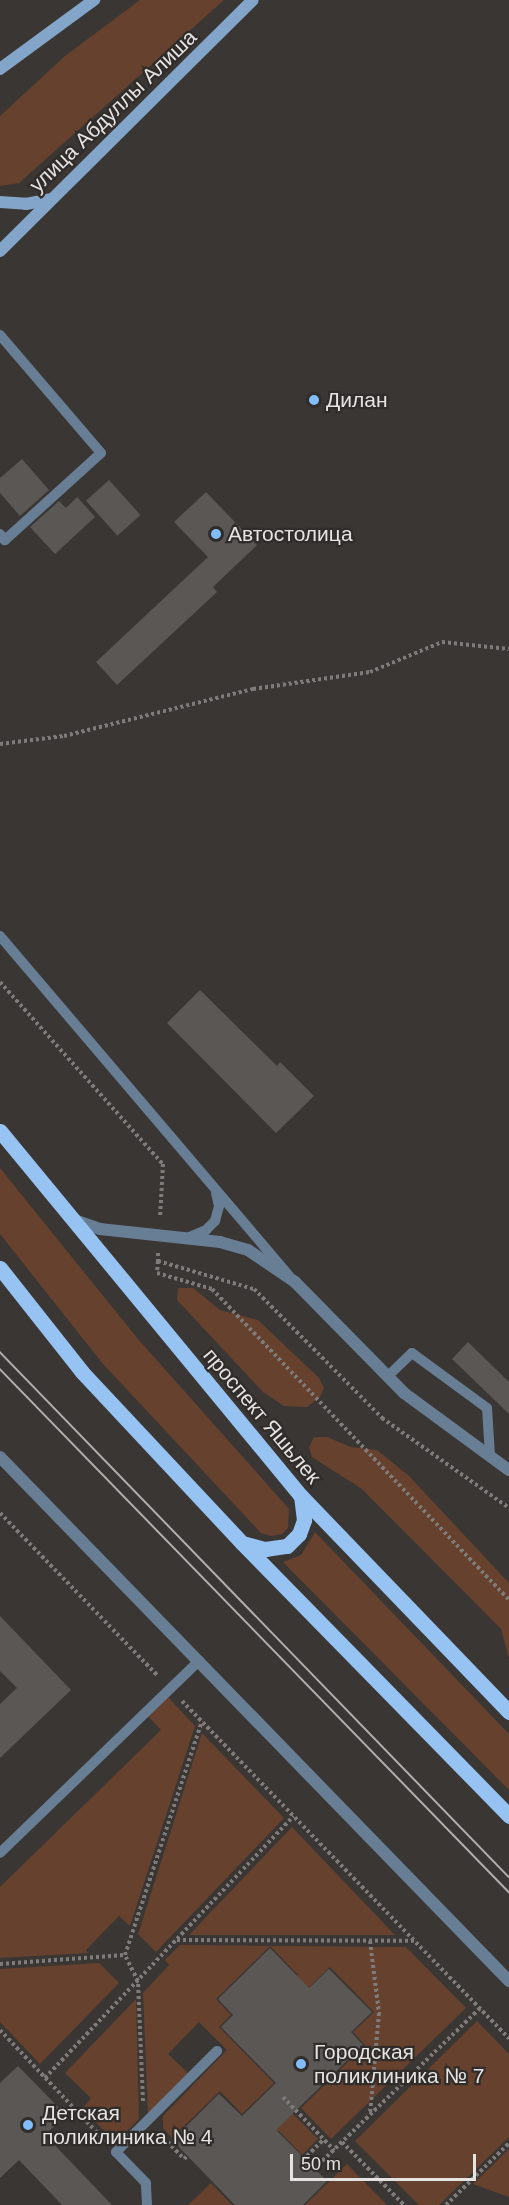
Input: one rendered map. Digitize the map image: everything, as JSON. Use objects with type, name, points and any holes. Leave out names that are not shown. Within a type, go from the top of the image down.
[{"type":"main road","points":[[0,68],[94,0]]},
{"type":"main road","name":"улица Абдуллы Алиша","points":[[0,251],[253,0]]},
{"type":"main road","points":[[0,202],[26,204],[51,199]]},
{"type":"main road","name":"проспект Яшьлек","points":[[0,1131],[69,1218],[301,1496],[509,1712]]},
{"type":"main road","points":[[0,1268],[82,1372],[242,1544],[509,1816]]},
{"type":"main road","points":[[242,1544],[265,1549],[287,1546],[299,1534],[304,1520],[301,1496]]},
{"type":"street","points":[[69,1218],[100,1229],[187,1238],[248,1250],[295,1282],[404,1393],[509,1470]]},
{"type":"street","points":[[0,1456],[509,1981]]},
{"type":"lane","points":[[0,335],[101,453],[5,540],[0,534]]},
{"type":"lane","points":[[0,936],[295,1282]]},
{"type":"lane","points":[[187,1238],[206,1230],[215,1221],[219,1206],[216,1190]]},
{"type":"lane","points":[[388,1376],[412,1353],[487,1408],[490,1456]]},
{"type":"lane","points":[[1,1852],[199,1661]]},
{"type":"lane","points":[[147,2205],[146,2184],[116,2152],[217,2051]]},
{"type":"path","points":[[0,744],[64,736],[253,689],[370,672],[442,642],[509,650]]},
{"type":"path","points":[[158,1261],[157,1273],[213,1289],[509,1600]]},
{"type":"path","points":[[0,1513],[163,1682]]},
{"type":"path","points":[[177,1696],[509,2038]]},
{"type":"path","points":[[187,2156],[184,2159],[144,2118],[138,1982],[125,1955],[202,1722]]},
{"type":"path","points":[[45,2078],[294,1816]]},
{"type":"path","points":[[177,1940],[415,1941]]},
{"type":"path","points":[[370,1941],[379,2013],[370,2115]]},
{"type":"path","points":[[0,1964],[125,1955]]},
{"type":"path","points":[[314,2169],[480,2008]]},
{"type":"path","points":[[0,2030],[116,2152]]},
{"type":"path","points":[[283,2097],[334,2150]]},
{"type":"path","points":[[303,2160],[324,2139]]},
{"type":"path","points":[[342,2142],[404,2205]]},
{"type":"path","points":[[446,2205],[509,2143]]},
{"type":"shaded area","points":[[140,0],[224,0],[19,183],[0,186],[0,116],[65,56]]},
{"type":"shaded area","points":[[0,1168],[138,1339],[289,1509],[288,1528],[282,1534],[271,1536],[261,1533],[103,1364],[0,1234]]},
{"type":"shaded area","points":[[178,1288],[193,1288],[220,1310],[258,1320],[319,1378],[324,1388],[320,1397],[307,1407],[284,1406],[263,1392],[177,1300]]},
{"type":"shaded area","points":[[314,1437],[327,1437],[351,1447],[377,1450],[409,1476],[509,1583],[509,1658],[501,1629],[362,1489],[312,1457],[309,1447]]},
{"type":"shaded area","points":[[315,1532],[509,1734],[509,1790],[283,1562],[301,1555]]},
{"type":"shaded area","points":[[168,1697],[195,1726],[130,1926],[119,1916],[86,1950],[88,1953],[0,1958],[0,1887],[161,1730],[148,1716]]},
{"type":"shaded area","points":[[202,1733],[284,1818],[156,1952],[138,1934]]},
{"type":"shaded area","points":[[292,1827],[395,1935],[189,1935]]},
{"type":"shaded area","points":[[180,1945],[406,1947],[466,2008],[331,2139],[301,2108],[365,2045],[353,2032],[374,2012],[330,1967],[299,1997],[288,1985],[298,1975],[270,1946],[216,1999],[231,2015],[219,2027],[274,2083],[242,2114],[220,2091],[172,2138],[163,2128],[163,2116],[227,2050],[199,2022],[168,2054],[188,2073],[148,2114],[143,1993],[169,1965],[165,1960]]},
{"type":"shaded area","points":[[99,1963],[119,1983],[40,2064],[0,2022],[0,1969]]},
{"type":"shaded area","points":[[136,1999],[139,2119],[116,2142],[82,2109],[91,2098],[65,2073]]},
{"type":"shaded area","points":[[477,2021],[509,2054],[509,2137],[439,2205],[419,2205],[355,2141]]},
{"type":"shaded area","points":[[280,2101],[318,2139],[302,2155],[279,2131],[268,2142]]},
{"type":"shaded area","points":[[509,2149],[509,2197],[473,2184]]},
{"type":"shaded area","points":[[347,2164],[387,2205],[305,2205]]},
{"type":"shaded area","points":[[211,2183],[232,2205],[188,2205]]},
{"type":"building","points":[[22,459],[49,490],[20,516],[0,493],[0,478]]},
{"type":"building","points":[[109,480],[140,515],[117,536],[86,501]]},
{"type":"building","points":[[206,492],[257,545],[213,587],[217,592],[117,685],[96,662],[208,557],[174,522]]},
{"type":"building","points":[[77,497],[95,517],[55,554],[30,527],[59,501],[66,508]]},
{"type":"building","points":[[200,990],[277,1066],[280,1062],[314,1096],[276,1133],[167,1023]]},
{"type":"building","points":[[468,1342],[509,1382],[509,1414],[452,1359]]},
{"type":"building","points":[[0,1616],[71,1690],[0,1758],[0,1704],[17,1688],[0,1671]]},
{"type":"building","name":"Городская поликлиника № 7","points":[[270,1948],[309,1988],[329,1969],[372,2012],[351,2032],[363,2045],[276,2130],[327,2181],[303,2205],[235,2205],[172,2140],[219,2094],[242,2116],[276,2083],[221,2027],[233,2015],[218,1999]]},
{"type":"building","name":"Детская поликлиника № 4","points":[[18,2066],[66,2115],[45,2135],[112,2205],[62,2205],[19,2160],[0,2178],[0,2083]]},
{"type":"tram line","points":[[0,1352],[509,1877]]},
{"type":"tram line","points":[[0,1369],[509,1892]]},
{"type":"place","name":"Дилан","points":[[314,400]]},
{"type":"place","name":"Автостолица","points":[[216,534]]},
{"type":"place","name":"Городская поликлиника № 7","points":[[301,2064]]},
{"type":"place","name":"Детская поликлиника № 4","points":[[28,2125]]}]
